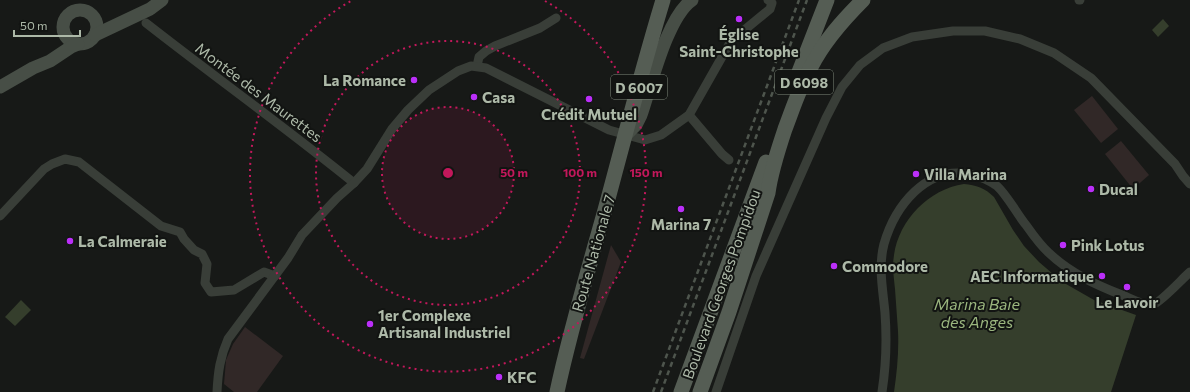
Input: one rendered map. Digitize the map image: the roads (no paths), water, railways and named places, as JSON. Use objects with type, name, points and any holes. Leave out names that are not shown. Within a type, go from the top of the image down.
[{"type":"main road","points":[[94,18],[115,17],[152,0]]},
{"type":"main road","points":[[0,87],[33,68],[50,61],[71,47],[88,42],[95,35],[150,9],[162,0]]},
{"type":"main road","name":"Route Nationale 7","points":[[557,392],[570,336],[663,0]]},
{"type":"main road","points":[[626,135],[636,125],[641,115],[665,42],[672,27],[679,14],[692,0]]},
{"type":"main road","points":[[828,0],[835,7],[849,15]]},
{"type":"main road","name":"D 6098","points":[[766,177],[793,87],[828,0]]},
{"type":"main road","name":"D 6098","points":[[766,177],[780,146],[797,96],[811,67],[822,48],[835,31],[863,0]]},
{"type":"main road","points":[[33,68],[53,52],[58,46],[64,33],[64,23],[73,12],[83,11],[94,18],[97,26],[95,35]]},
{"type":"main road","points":[[64,33],[69,41],[78,44]]},
{"type":"main road","name":"Boulevard Georges Pompidou","points":[[685,388],[766,177]]},
{"type":"main road","name":"Boulevard Georges Pompidou","points":[[703,389],[768,193],[766,177]]},
{"type":"street","points":[[217,392],[218,368],[228,338],[288,258],[302,235],[367,169],[392,129],[408,110],[429,90],[458,71],[471,66],[486,68],[609,130],[645,140],[661,134],[689,114],[731,41],[770,9],[772,3],[768,0]]},
{"type":"street","points":[[477,66],[479,57],[486,51],[540,28],[556,18]]},
{"type":"street","name":"Montée des Maurettes","points":[[146,23],[312,149],[354,183]]},
{"type":"street","points":[[716,392],[756,276],[826,118],[842,87],[860,65],[883,48],[912,37],[953,31],[985,31],[1020,39],[1054,53],[1091,78],[1175,164],[1190,184]]},
{"type":"street","points":[[689,114],[722,154],[729,160]]},
{"type":"street","points":[[0,216],[44,169],[52,164],[65,160],[79,162],[161,226],[180,232],[194,250],[202,254],[207,264],[205,283],[211,292],[234,290],[264,272],[275,276]]},
{"type":"street","points":[[882,392],[886,350],[881,264],[885,243],[897,212],[916,190],[925,183],[938,177],[946,174],[961,173],[979,177],[993,183],[1002,191],[1024,223],[1048,253],[1069,269],[1090,282],[1147,305],[1154,304],[1165,296],[1190,272]]},
{"type":"water","points":[[1163,19],[1169,26],[1158,37],[1152,30]]},
{"type":"water","name":"Marina Baie des Anges","points":[[964,184],[972,185],[987,191],[994,197],[1024,246],[1039,262],[1066,284],[1094,300],[1136,315],[1111,392],[894,392],[898,362],[898,339],[893,264],[897,242],[909,218],[928,199],[951,187]]},
{"type":"water","points":[[21,300],[31,310],[15,326],[5,317]]},
{"type":"railway","points":[[653,392],[799,0]]},
{"type":"railway","points":[[661,392],[807,0]]},
{"type":"place","name":"Église Saint-Christophe","points":[[739,19]]},
{"type":"place","name":"La Romance","points":[[414,80]]},
{"type":"place","name":"Casa","points":[[474,97]]},
{"type":"place","name":"Crédit Mutuel","points":[[589,99]]},
{"type":"place","name":"Villa Marina","points":[[916,174]]},
{"type":"place","name":"Ducal","points":[[1091,189]]},
{"type":"place","name":"Marina 7","points":[[681,209]]},
{"type":"place","name":"La Calmeraie","points":[[70,241]]},
{"type":"place","name":"Pink Lotus","points":[[1063,245]]},
{"type":"place","name":"Commodore","points":[[834,266]]},
{"type":"place","name":"AEC Informatique","points":[[1102,276]]},
{"type":"place","name":"Le Lavoir","points":[[1127,287]]},
{"type":"place","name":"1er Complexe Artisanal Industriel","points":[[370,324]]},
{"type":"place","name":"KFC","points":[[499,377]]}]
